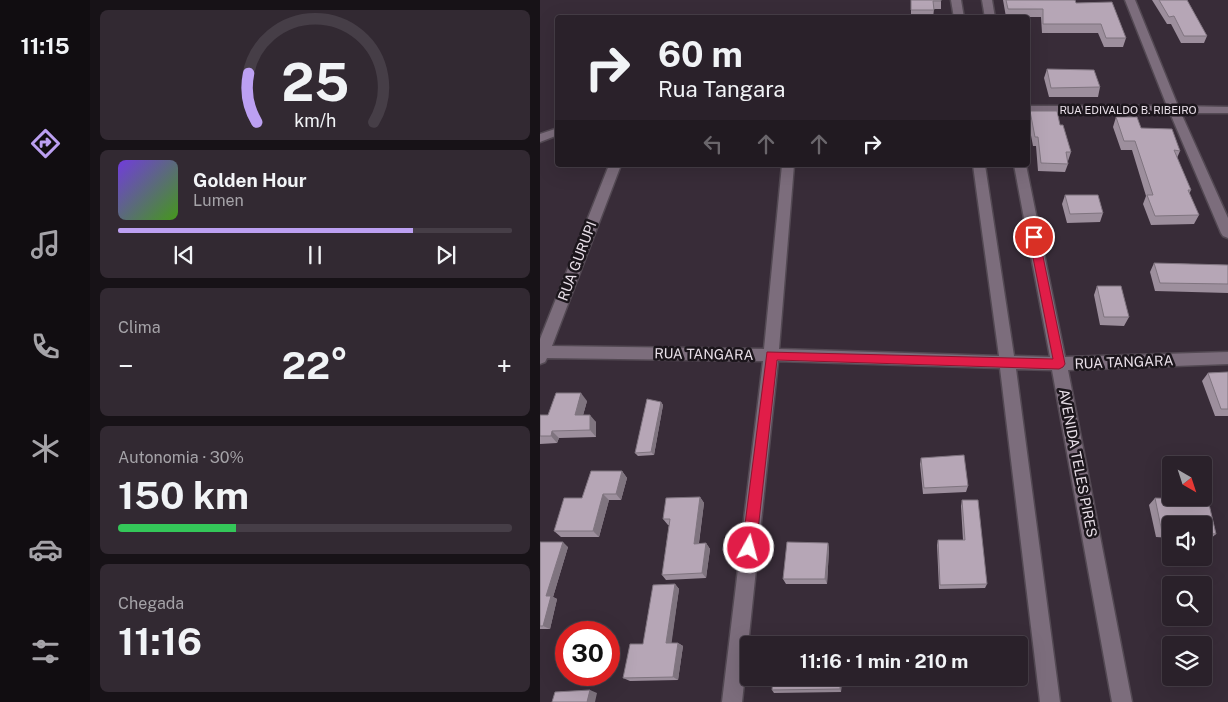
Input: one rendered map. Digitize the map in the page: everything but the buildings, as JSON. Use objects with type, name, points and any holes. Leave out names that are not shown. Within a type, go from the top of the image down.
[{"type":"street","points":[[956,0],[958,15]]},
{"type":"street","points":[[987,0],[990,15]]},
{"type":"street","points":[[1130,0],[1174,110],[1228,233]]},
{"type":"street","name":"RUA EDIVALDO B. RIBEIRO","points":[[1030,109],[1228,110]]},
{"type":"street","points":[[540,138],[555,132]]},
{"type":"street","name":"RUA GURUPI","points":[[541,354],[614,167]]},
{"type":"street","points":[[732,702],[771,355],[788,167]]},
{"type":"street","points":[[979,167],[1007,362],[1050,702]]},
{"type":"street","name":"AVENIDA TELES PIRES","points":[[1020,167],[1122,702]]},
{"type":"street","name":"RUA TANGARA","points":[[541,354],[771,355],[1059,364],[1228,358]]},
{"type":"route","points":[[749,548],[771,355],[1059,364],[1034,237]]}]
